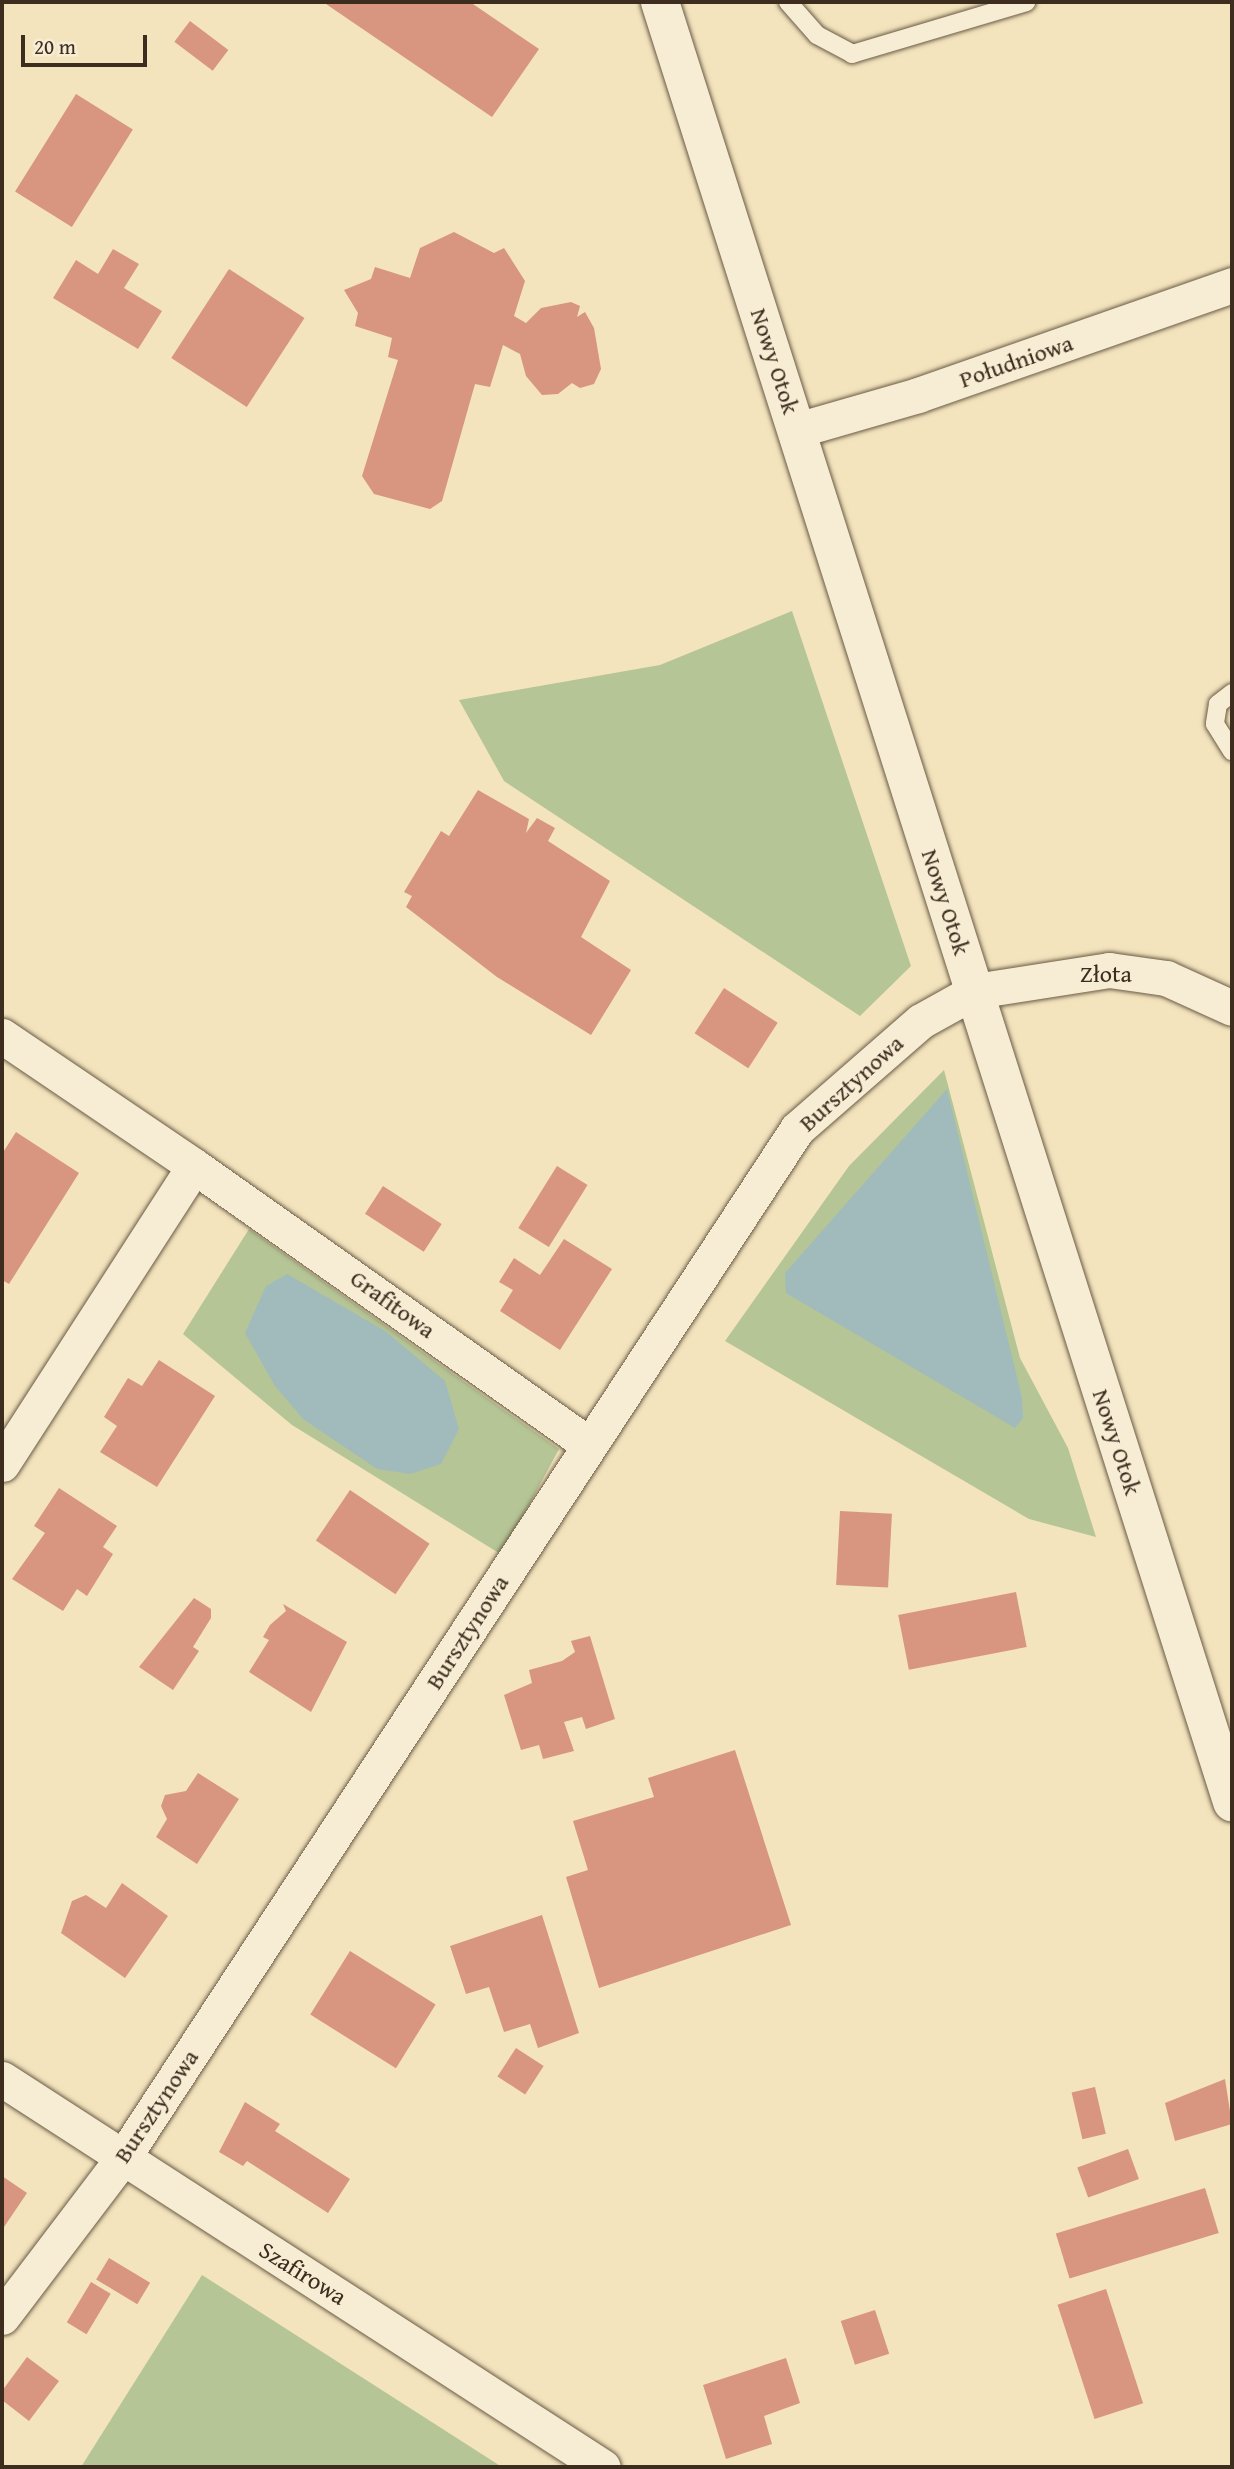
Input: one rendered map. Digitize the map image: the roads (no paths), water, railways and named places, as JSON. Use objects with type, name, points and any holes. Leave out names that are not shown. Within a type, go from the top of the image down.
[{"type":"main road","name":"Nowy Otok","points":[[660,2],[1232,1802]]},
{"type":"street","name":"Południowa","points":[[797,430],[918,395],[1232,285]]},
{"type":"street","name":"Złota","points":[[975,991],[1108,970],[1166,978],[1232,1008]]},
{"type":"street","name":"Bursztynowa","points":[[2,2317],[122,2159],[797,1129],[921,1021],[975,991]]},
{"type":"street","name":"Grafitowa","points":[[2,1036],[194,1166],[590,1445]]},
{"type":"street","points":[[2,1464],[194,1166]]},
{"type":"street","name":"Szafirowa","points":[[2,2079],[122,2159],[603,2467]]},
{"type":"lane","points":[[788,2],[817,35],[852,54],[1027,2]]},
{"type":"lane","points":[[1232,692],[1219,704],[1215,724],[1232,751]]},
{"type":"water","points":[[947,1089],[1022,1398],[1023,1418],[1015,1428],[786,1293],[785,1273]]},
{"type":"water","points":[[287,1274],[385,1331],[445,1381],[459,1429],[441,1464],[410,1474],[377,1469],[303,1419],[275,1386],[245,1333],[266,1286]]}]
